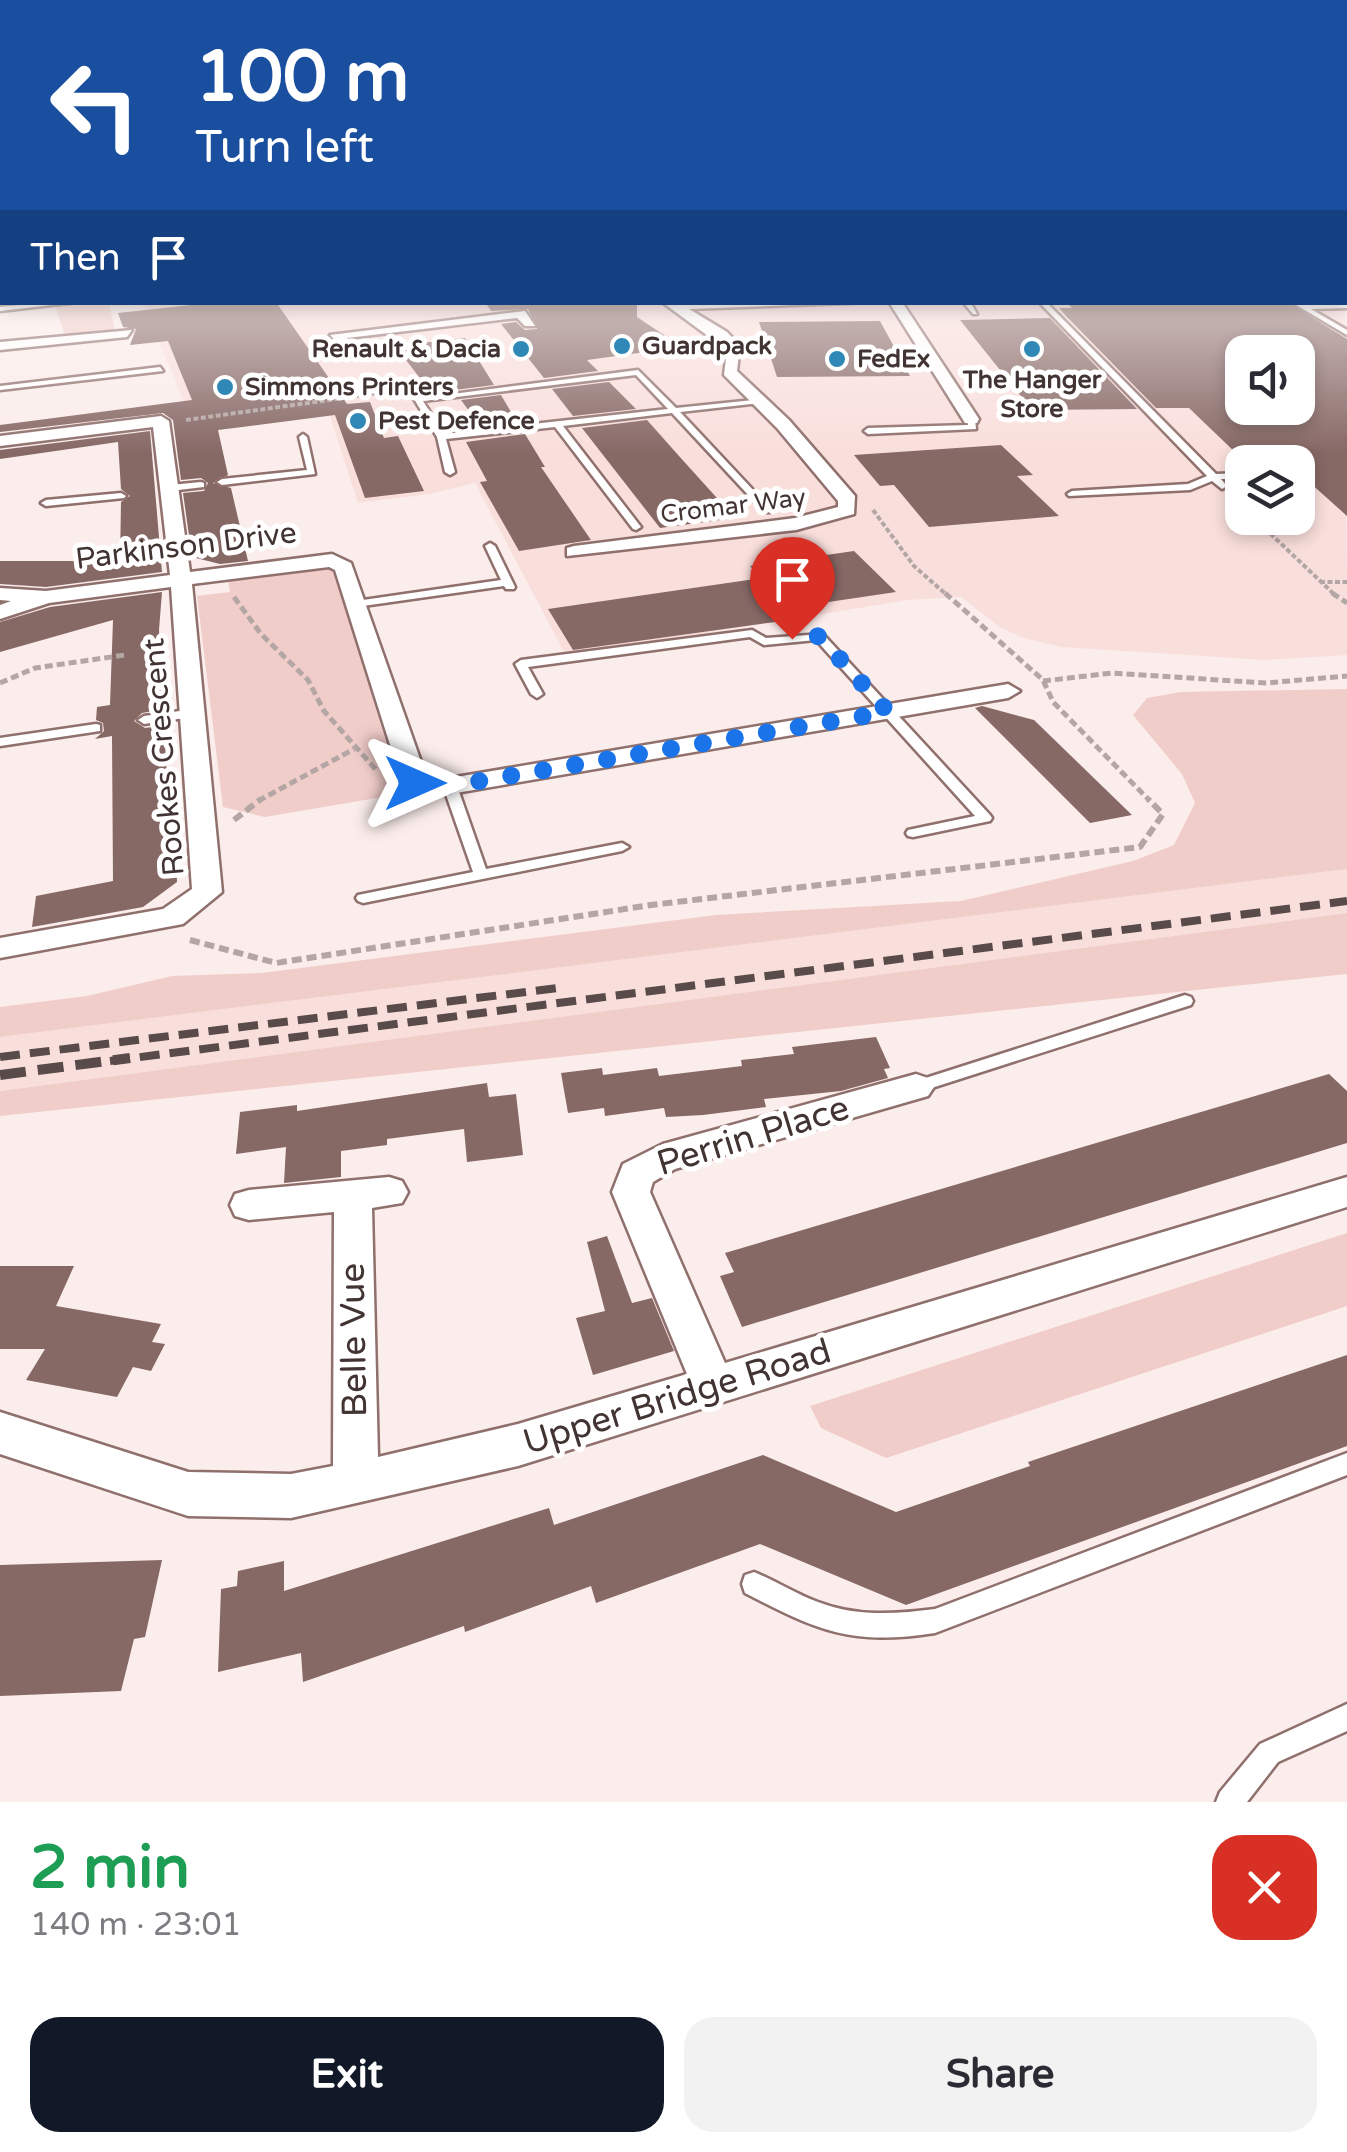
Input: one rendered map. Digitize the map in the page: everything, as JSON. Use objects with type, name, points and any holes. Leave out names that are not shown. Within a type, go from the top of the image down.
[{"type":"street","name":"Cromar Way","points":[[574,552],[796,524],[848,510],[848,500],[729,372],[735,349],[722,335],[672,305]]},
{"type":"street","points":[[897,305],[971,419]]},
{"type":"street","points":[[344,345],[337,335],[402,322],[520,314],[530,323]]},
{"type":"street","points":[[0,346],[127,333]]},
{"type":"street","name":"Rookes Crescent","points":[[0,441],[160,421],[164,490],[181,580],[207,892],[172,917],[0,948]]},
{"type":"street","name":"Parkinson Drive","points":[[0,612],[46,597],[332,560],[344,567],[415,783]]},
{"type":"street","name":"Parkinson Drive","points":[[0,594],[46,597]]},
{"type":"street","points":[[415,783],[450,786],[1008,691]]},
{"type":"street","name":"Perrin Place","points":[[713,1385],[631,1192],[636,1174],[663,1158],[916,1087]]},
{"type":"street","name":"Upper Bridge Road","points":[[0,1433],[188,1494],[292,1496],[518,1445],[1347,1192]]},
{"type":"street","name":"Belle Vue","points":[[249,1204],[371,1194],[356,1484]]},
{"type":"lane","points":[[0,309],[42,305]]},
{"type":"lane","points":[[968,305],[975,313]]},
{"type":"lane","points":[[1045,305],[1222,486]]},
{"type":"lane","points":[[1302,305],[1347,333]]},
{"type":"lane","points":[[1307,307],[1347,306]]},
{"type":"lane","points":[[0,388],[160,369]]},
{"type":"lane","points":[[450,472],[441,436],[418,399],[638,372],[767,510]]},
{"type":"lane","points":[[441,436],[760,401]]},
{"type":"lane","points":[[868,431],[973,427],[971,419]]},
{"type":"lane","points":[[557,423],[636,527]]},
{"type":"lane","points":[[222,482],[312,472],[303,437]]},
{"type":"lane","points":[[1072,494],[1190,486],[1225,477]]},
{"type":"lane","points":[[164,490],[201,485]]},
{"type":"lane","points":[[46,504],[121,496]]},
{"type":"lane","points":[[356,604],[510,586],[490,546]]},
{"type":"lane","points":[[537,694],[521,664],[752,633],[764,642],[819,636],[985,818],[913,833]]},
{"type":"lane","points":[[144,720],[194,713]]},
{"type":"lane","points":[[0,742],[96,728]]},
{"type":"lane","points":[[450,786],[481,875]]},
{"type":"lane","points":[[363,898],[622,847]]},
{"type":"lane","points":[[916,1087],[1185,1001]]},
{"type":"lane","points":[[754,1584],[847,1626],[889,1629],[934,1620],[1347,1464]]},
{"type":"lane","points":[[1230,1802],[1269,1752],[1347,1717]]},
{"type":"path","points":[[187,939],[276,963],[651,905],[1140,846],[1163,814],[1053,702],[1043,680],[914,566],[869,503]]},
{"type":"path","points":[[1271,535],[1319,582],[1347,603]]},
{"type":"path","points":[[181,580],[225,590],[239,601],[260,634],[308,680],[324,711],[354,748],[384,778],[415,783]]},
{"type":"path","points":[[1319,582],[1347,582]]},
{"type":"path","points":[[0,683],[35,668],[125,656]]},
{"type":"path","points":[[1043,680],[1112,673],[1266,683],[1347,676]]},
{"type":"path","points":[[206,844],[260,796],[354,748]]},
{"type":"shaded area","points":[[55,305],[109,305],[115,330],[65,336]]},
{"type":"shaded area","points":[[144,305],[1345,305],[1347,655],[1265,660],[1061,647],[1023,638],[1000,627],[961,597],[908,600],[566,656],[475,483],[430,494],[358,503],[326,404],[189,414]]},
{"type":"shaded area","points":[[308,564],[335,571],[391,759],[394,795],[265,817],[223,807],[197,596],[230,592],[227,574]]},
{"type":"shaded area","points":[[1347,689],[1347,869],[0,1037],[0,1007],[87,996],[172,976],[262,973],[716,915],[961,901],[1133,861],[1174,845],[1195,803],[1182,774],[1133,715],[1147,698],[1181,692]]},
{"type":"shaded area","points":[[1347,869],[1347,913],[0,1091],[0,1037]]},
{"type":"shaded area","points":[[1347,913],[1347,974],[0,1116],[0,1091]]},
{"type":"shaded area","points":[[1347,1233],[1347,1306],[886,1458],[821,1428],[810,1406]]},
{"type":"building","points":[[191,305],[278,305],[347,404],[370,402],[384,438],[398,436],[424,491],[365,498],[335,415],[218,430],[228,475],[213,483],[231,488],[248,561],[220,564],[192,557],[183,493],[204,491],[208,483],[201,478],[181,480],[173,420],[163,413],[0,432],[0,425],[192,400],[168,341],[130,345],[136,329],[123,327],[118,313]]},
{"type":"building","points":[[487,305],[637,305],[637,317],[682,347],[587,360],[598,371],[544,378],[501,324],[516,322],[525,330],[537,329],[528,309],[491,311]]},
{"type":"building","points":[[1292,305],[1347,339],[1347,516],[1315,487],[1315,445],[1228,445],[1189,408],[1156,408],[1059,308]]},
{"type":"building","points":[[1050,318],[1137,409],[1032,410],[960,320]]},
{"type":"building","name":"FedEx","points":[[880,321],[910,376],[777,377],[759,322]]},
{"type":"building","points":[[465,338],[494,385],[454,390],[446,379],[423,382],[395,346]]},
{"type":"building","points":[[609,382],[636,409],[573,416],[552,389]]},
{"type":"building","points":[[501,395],[517,422],[480,426],[461,400]]},
{"type":"building","points":[[647,420],[735,518],[660,528],[582,428]]},
{"type":"building","points":[[150,431],[162,572],[46,587],[0,584],[0,561],[120,561],[121,502],[130,496],[121,489],[118,442],[0,459],[0,450]]},
{"type":"building","points":[[525,434],[545,467],[541,467],[591,540],[519,551],[480,482],[487,481],[466,442]]},
{"type":"building","points":[[1001,445],[1033,475],[1017,476],[1059,516],[929,527],[894,485],[880,486],[854,455]]},
{"type":"building","points":[[854,551],[896,592],[788,608],[797,619],[573,650],[548,609],[762,578],[750,566]]},
{"type":"building","points":[[162,592],[159,630],[164,709],[142,713],[134,721],[145,728],[165,725],[169,840],[175,839],[177,882],[143,907],[32,927],[36,896],[113,881],[112,736],[95,739],[104,731],[103,723],[96,720],[97,707],[110,705],[113,620],[0,652],[0,622],[50,607]]},
{"type":"building","points":[[982,706],[1034,720],[1132,815],[1090,823],[975,708]]},
{"type":"building","points":[[876,1037],[890,1068],[884,1069],[888,1078],[841,1091],[764,1099],[766,1107],[703,1115],[666,1117],[664,1108],[605,1116],[604,1108],[568,1113],[561,1073],[602,1068],[603,1075],[657,1068],[659,1076],[742,1066],[741,1060],[794,1054],[792,1047]]},
{"type":"building","points":[[1329,1074],[1347,1091],[1347,1143],[742,1327],[720,1276],[734,1272],[725,1253]]},
{"type":"building","points":[[487,1083],[489,1097],[516,1094],[523,1155],[467,1162],[464,1129],[387,1139],[387,1145],[341,1151],[341,1177],[284,1183],[286,1147],[236,1154],[240,1112],[297,1105],[297,1111]]},
{"type":"building","points":[[607,1236],[632,1303],[652,1298],[674,1351],[593,1375],[576,1318],[605,1311],[587,1242]]},
{"type":"building","points":[[0,1266],[74,1266],[56,1306],[161,1324],[152,1342],[165,1344],[151,1371],[133,1367],[117,1397],[26,1380],[45,1349],[0,1349]]},
{"type":"building","points":[[1347,1355],[1347,1446],[906,1605],[760,1544],[596,1603],[591,1586],[465,1632],[464,1626],[303,1682],[301,1653],[218,1672],[221,1589],[237,1586],[238,1571],[284,1561],[284,1591],[549,1508],[554,1525],[763,1455],[896,1512],[1030,1466],[1028,1462]]},
{"type":"building","points":[[162,1560],[145,1637],[134,1639],[121,1691],[0,1696],[0,1565]]},
{"type":"railway","points":[[110,1061],[1347,901]]},
{"type":"railway","points":[[0,1057],[558,988]]},
{"type":"railway","points":[[0,1075],[130,1058]]},
{"type":"place","name":"Guardpack","points":[[622,346]]},
{"type":"place","name":"Renault & Dacia","points":[[521,349]]},
{"type":"place","name":"The Hanger Store","points":[[1032,349]]},
{"type":"place","name":"FedEx","points":[[837,359]]},
{"type":"place","name":"Simmons Printers","points":[[225,387]]},
{"type":"place","name":"Pest Defence","points":[[358,421]]},
{"type":"route","points":[[415,783],[450,786],[888,712],[819,636],[792,639]]}]
